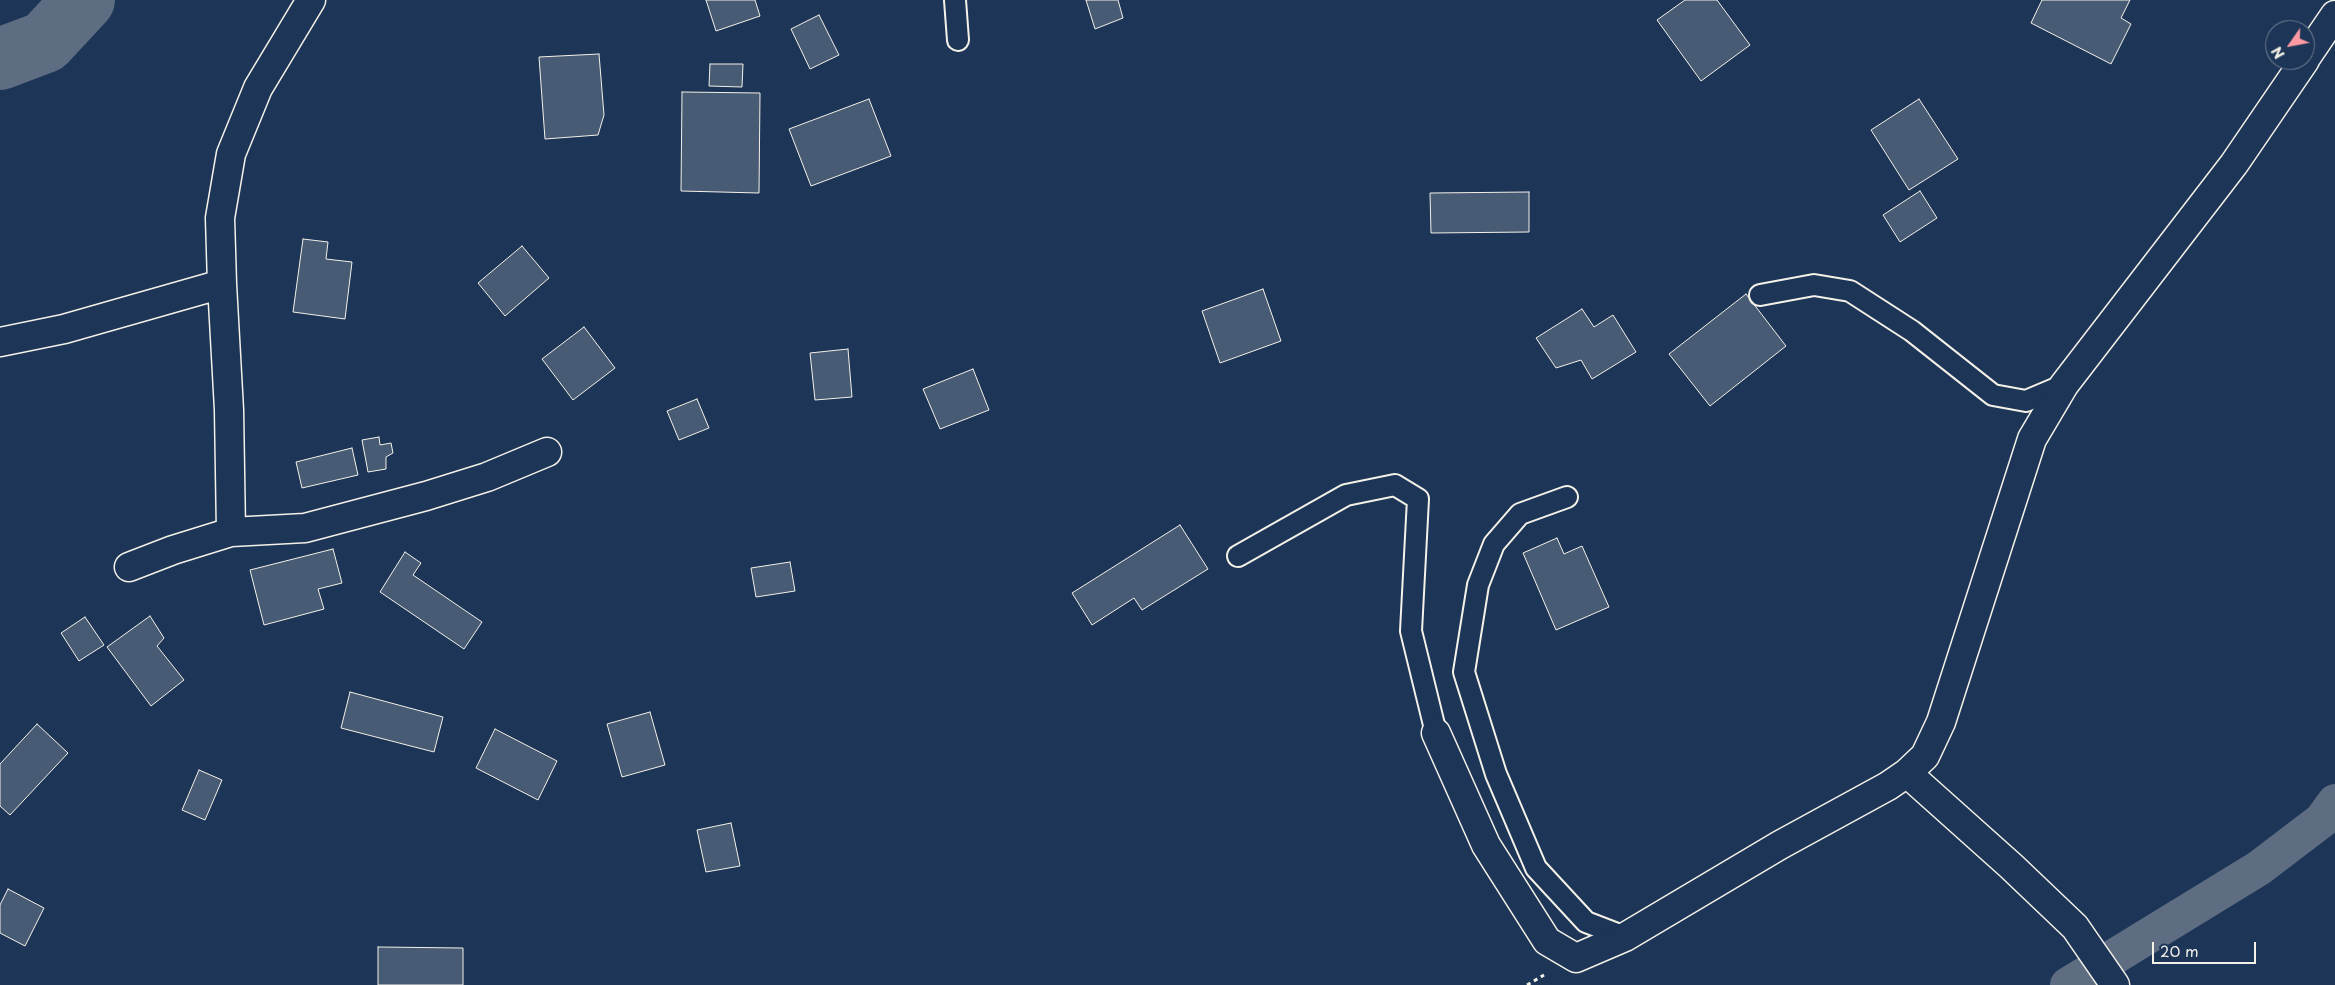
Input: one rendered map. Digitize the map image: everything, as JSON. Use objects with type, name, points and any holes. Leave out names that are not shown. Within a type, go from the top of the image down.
[{"type":"street","points":[[231,532],[229,410],[220,218],[230,154],[258,88],[311,0]]},
{"type":"street","points":[[2315,45],[2335,15]]},
{"type":"street","points":[[1436,733],[1486,845],[1547,941],[1576,958],[1625,937],[1780,845],[1888,786],[1907,773],[1925,756],[1941,722],[2032,439],[2064,385],[2234,164],[2298,70]]},
{"type":"street","points":[[0,342],[64,329],[222,284]]},
{"type":"street","points":[[129,567],[231,532],[305,528],[487,477],[547,452]]},
{"type":"street","points":[[1907,773],[2011,866],[2075,927],[2115,985]]},
{"type":"lane","points":[[955,0],[958,40]]},
{"type":"lane","points":[[1760,295],[1814,286],[1850,292],[1912,331],[1993,395],[2026,401],[2064,385]]},
{"type":"lane","points":[[1238,556],[1346,495],[1395,485],[1418,499],[1411,631],[1436,733]]},
{"type":"lane","points":[[1567,497],[1520,514],[1494,544],[1478,585],[1464,672],[1496,774],[1536,868],[1586,922],[1625,937]]},
{"type":"building","points":[[706,0],[755,0],[760,16],[716,31]]},
{"type":"building","points":[[1086,0],[1118,0],[1123,18],[1095,29]]},
{"type":"building","points":[[1685,0],[1717,0],[1750,45],[1701,81],[1657,20]]},
{"type":"building","points":[[2042,0],[2130,0],[2121,18],[2131,24],[2111,64],[2031,23]]},
{"type":"building","points":[[819,15],[839,55],[810,69],[791,29]]},
{"type":"building","points":[[599,54],[604,115],[598,135],[545,139],[539,57]]},
{"type":"building","points":[[710,64],[743,64],[742,87],[709,86]]},
{"type":"building","points":[[682,92],[760,93],[759,193],[681,191]]},
{"type":"building","points":[[869,99],[891,156],[811,186],[789,129]]},
{"type":"building","points":[[1919,99],[1958,159],[1909,190],[1871,130]]},
{"type":"building","points":[[1920,191],[1937,218],[1900,242],[1883,215]]},
{"type":"building","points":[[1529,192],[1529,232],[1431,233],[1430,193]]},
{"type":"building","points":[[303,239],[328,242],[326,259],[352,262],[345,319],[293,312]]},
{"type":"building","points":[[522,246],[549,278],[505,316],[478,283]]},
{"type":"building","points":[[1263,289],[1281,341],[1220,363],[1202,311]]},
{"type":"building","points":[[1746,294],[1786,346],[1710,406],[1669,354]]},
{"type":"building","points":[[1582,309],[1594,327],[1613,315],[1636,352],[1592,379],[1581,360],[1556,368],[1536,338]]},
{"type":"building","points":[[584,327],[615,368],[573,400],[542,359]]},
{"type":"building","points":[[848,349],[852,397],[815,400],[810,353]]},
{"type":"building","points":[[973,369],[989,410],[940,429],[923,389]]},
{"type":"building","points":[[697,399],[709,428],[679,440],[667,411]]},
{"type":"building","points":[[379,437],[380,445],[391,443],[393,453],[386,457],[386,469],[368,472],[362,440]]},
{"type":"building","points":[[352,448],[358,475],[302,488],[296,462]]},
{"type":"building","points":[[1180,525],[1208,569],[1142,610],[1134,598],[1092,625],[1072,593]]},
{"type":"building","points":[[1557,538],[1564,554],[1582,546],[1609,607],[1556,630],[1523,553]]},
{"type":"building","points":[[333,549],[342,583],[318,589],[324,609],[264,625],[250,570]]},
{"type":"building","points":[[405,552],[421,563],[413,575],[482,622],[464,649],[380,592]]},
{"type":"building","points":[[790,562],[795,591],[756,597],[751,568]]},
{"type":"building","points":[[150,616],[164,638],[157,646],[184,680],[151,706],[107,647]]},
{"type":"building","points":[[85,617],[104,645],[79,661],[61,633]]},
{"type":"building","points":[[350,692],[443,717],[434,752],[341,728]]},
{"type":"building","points":[[650,712],[665,765],[622,777],[607,724]]},
{"type":"building","points":[[37,724],[68,753],[10,815],[0,806],[0,764]]},
{"type":"building","points":[[495,729],[557,761],[538,800],[476,768]]},
{"type":"building","points":[[199,770],[222,780],[205,820],[182,810]]},
{"type":"building","points":[[731,823],[740,866],[706,872],[697,830]]},
{"type":"building","points":[[8,889],[44,908],[25,946],[0,933],[0,905]]},
{"type":"building","points":[[378,947],[463,948],[463,985],[378,985]]},
{"type":"waterway","points":[[0,59],[45,42],[84,0]]},
{"type":"waterway","points":[[2068,985],[2259,868],[2322,820],[2335,802]]}]
